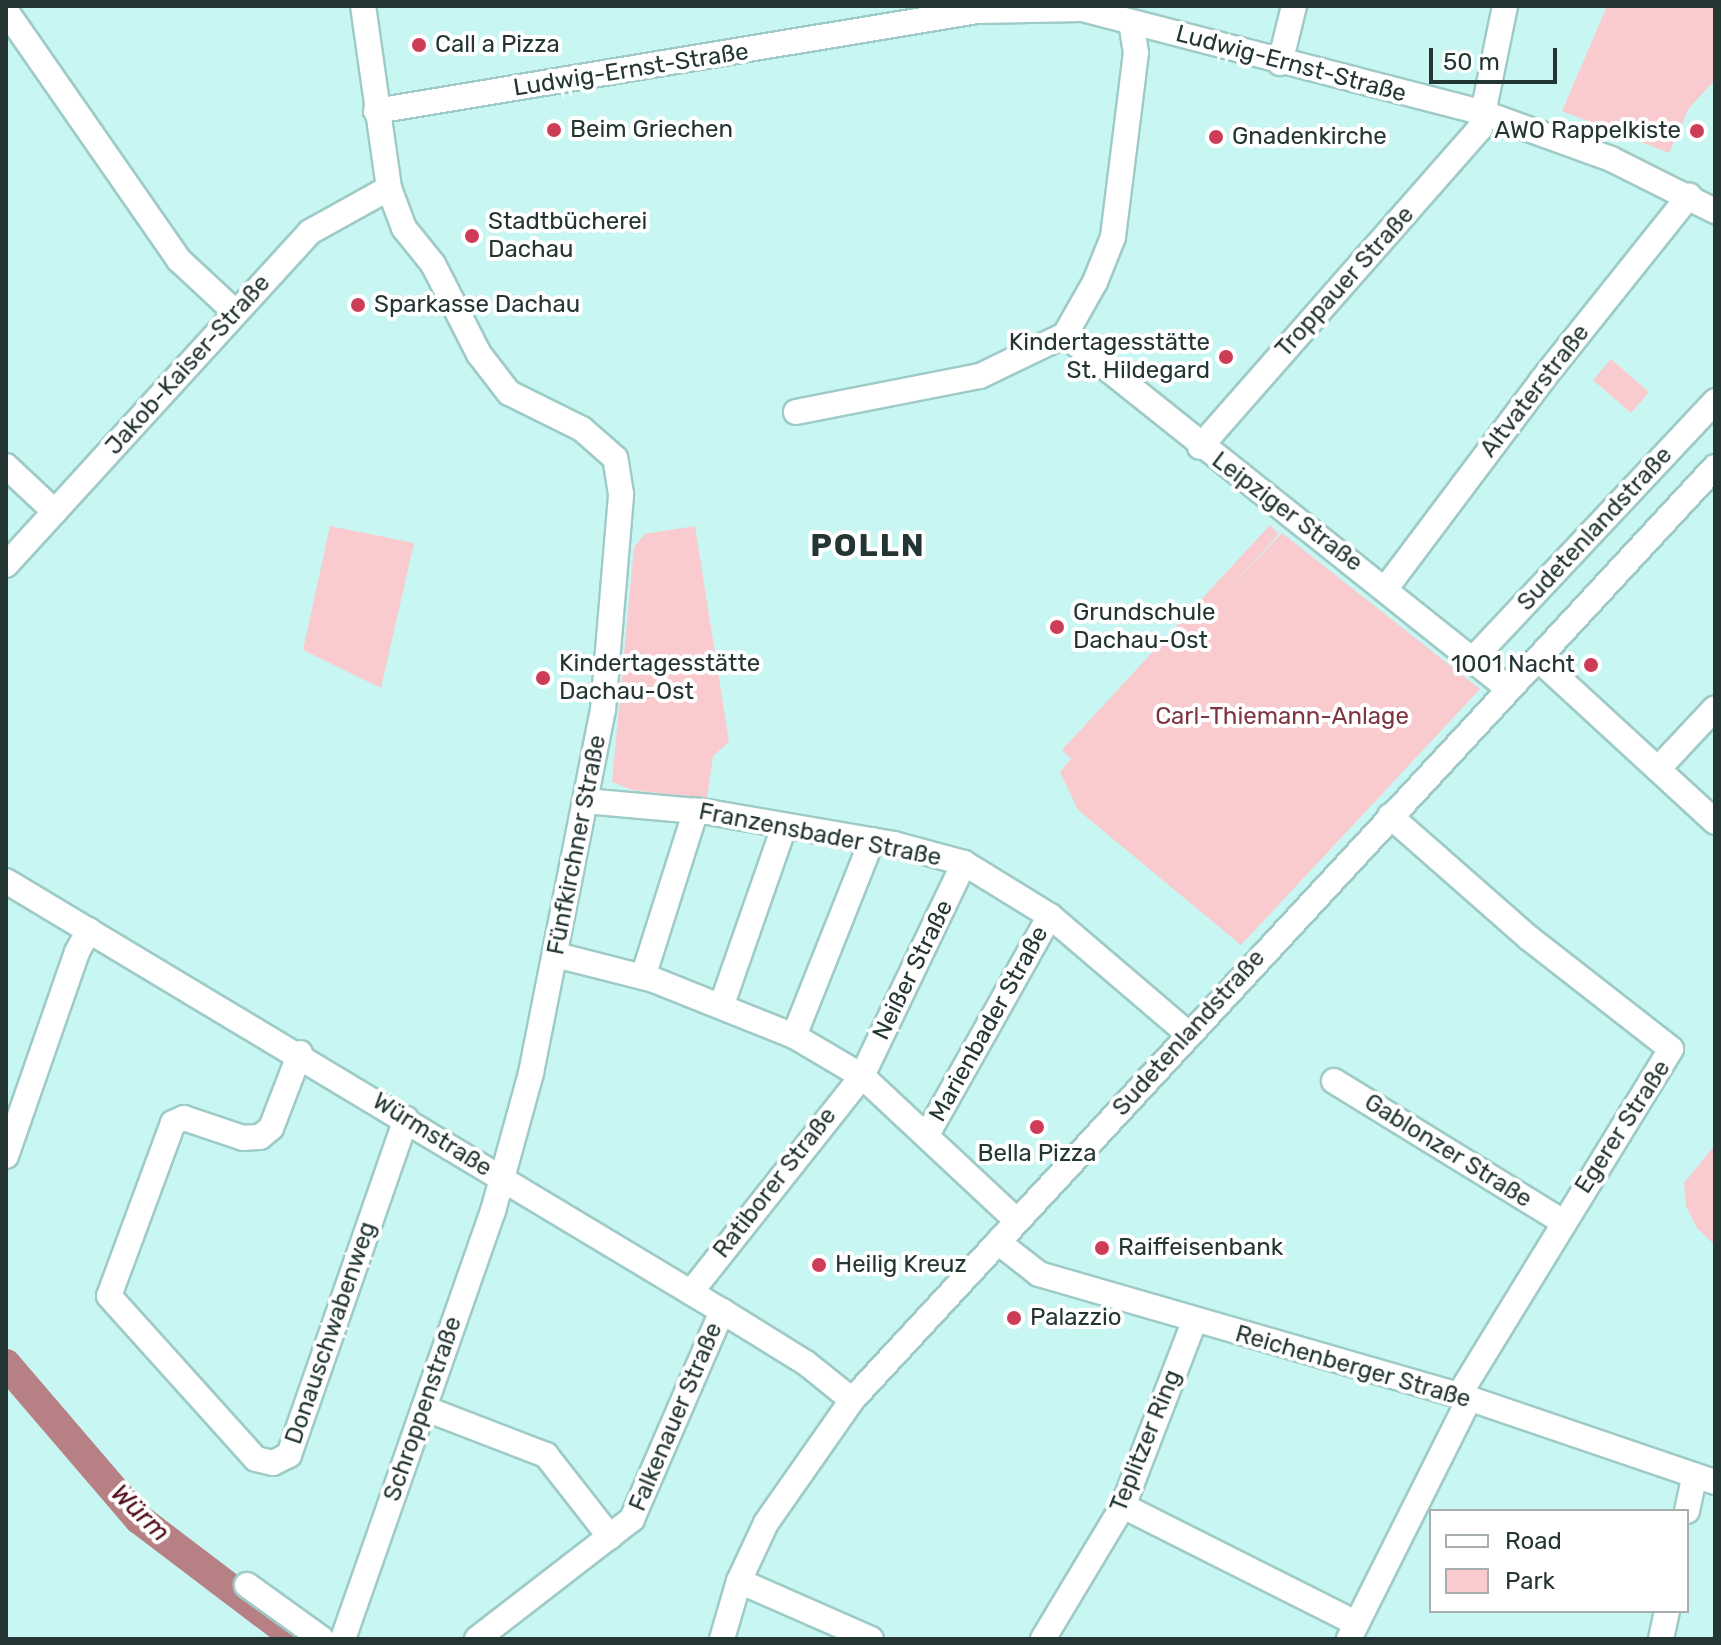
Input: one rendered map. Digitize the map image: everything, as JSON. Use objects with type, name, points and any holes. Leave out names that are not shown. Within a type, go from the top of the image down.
[{"type":"street","points":[[363,6],[389,188]]},
{"type":"street","points":[[1280,63],[1294,6]]},
{"type":"street","name":"Troppauer Straße","points":[[1200,447],[1468,143],[1484,113],[1505,6]]},
{"type":"street","name":"Ludwig-Ernst-Straße","points":[[376,111],[977,11],[1082,9],[1280,63],[1484,113],[1611,159],[1715,211]]},
{"type":"street","points":[[6,11],[160,235],[235,312]]},
{"type":"street","points":[[796,412],[980,376],[1065,335],[1095,282],[1113,237],[1136,53],[1131,22]]},
{"type":"street","name":"Jakob-Kaiser-Straße","points":[[6,565],[310,232],[389,188]]},
{"type":"street","name":"Fünfkirchner Straße","points":[[389,188],[404,228],[433,264],[479,354],[509,393],[582,429],[615,458],[621,494],[603,710],[556,955],[501,1178]]},
{"type":"street","name":"Altvaterstraße","points":[[1386,588],[1542,380],[1689,196]]},
{"type":"street","name":"Leipziger Straße","points":[[1065,335],[1200,447],[1475,657],[1509,689]]},
{"type":"street","name":"Sudetenlandstraße","points":[[1475,657],[1715,401]]},
{"type":"street","points":[[6,466],[55,512]]},
{"type":"street","name":"Sudetenlandstraße","points":[[722,1639],[739,1581],[766,1523],[852,1400],[1715,467]]},
{"type":"street","points":[[1538,659],[1715,822]]},
{"type":"street","points":[[1658,769],[1715,708]]},
{"type":"street","name":"Franzensbader Straße","points":[[585,801],[696,810],[872,840],[964,863],[1050,916],[1188,1034]]},
{"type":"street","points":[[643,977],[696,810]]},
{"type":"street","name":"Egerer Straße","points":[[1352,1631],[1464,1397],[1562,1221],[1671,1049],[1529,938],[1390,816]]},
{"type":"street","points":[[722,1004],[784,827]]},
{"type":"street","points":[[794,1036],[872,840]]},
{"type":"street","name":"Neißer Straße","points":[[862,1076],[964,863]]},
{"type":"street","name":"Würmstraße","points":[[6,881],[300,1053],[722,1311],[806,1363],[852,1400]]},
{"type":"street","name":"Marienbader Straße","points":[[928,1133],[1050,916]]},
{"type":"street","points":[[6,1156],[77,952],[89,930]]},
{"type":"street","points":[[556,955],[643,977],[722,1004],[794,1036],[862,1076],[928,1133],[1017,1221]]},
{"type":"street","name":"Donauschwabenweg","points":[[300,1053],[271,1128],[260,1137],[243,1138],[184,1118],[173,1123],[109,1296],[256,1459],[273,1463],[289,1455],[406,1119]]},
{"type":"street","name":"Ratiborer Straße","points":[[691,1292],[862,1076]]},
{"type":"street","name":"Gablonzer Straße","points":[[1334,1081],[1562,1221]]},
{"type":"street","name":"Schroppenstraße","points":[[343,1639],[501,1178]]},
{"type":"street","name":"Reichenberger Straße","points":[[998,1242],[1039,1274],[1194,1322],[1464,1397],[1704,1480]]},
{"type":"street","name":"Falkenauer Straße","points":[[477,1639],[632,1519],[722,1311]]},
{"type":"street","name":"Teplitzer Ring","points":[[1043,1639],[1123,1506],[1194,1322]]},
{"type":"street","points":[[424,1408],[546,1455],[610,1537]]},
{"type":"street","points":[[1688,1509],[1704,1480]]},
{"type":"street","points":[[1123,1506],[1352,1631]]},
{"type":"street","points":[[739,1581],[871,1639]]},
{"type":"street","points":[[247,1585],[322,1639]]},
{"type":"street","points":[[1661,1639],[1667,1613]]},
{"type":"green space","points":[[1607,6],[1715,6],[1715,80],[1689,108],[1669,153],[1562,111]]},
{"type":"green space","points":[[1611,359],[1649,392],[1631,413],[1593,380]]},
{"type":"green space","name":"Carl-Thiemann-Anlage","points":[[1270,525],[1279,534],[1223,595],[1282,533],[1480,689],[1241,945],[1078,810],[1060,772],[1071,759],[1062,750]]},
{"type":"green space","points":[[330,526],[414,543],[381,688],[303,650]]},
{"type":"green space","points":[[695,526],[729,742],[713,756],[707,799],[632,790],[612,782],[634,547],[645,534]]},
{"type":"green space","points":[[1715,1145],[1715,1245],[1697,1228],[1686,1206],[1684,1183]]},
{"type":"waterway","name":"Würm","points":[[6,1364],[139,1519],[297,1639]]},
{"type":"place","name":"Call a Pizza","points":[[419,45]]},
{"type":"place","name":"Beim Griechen","points":[[554,130]]},
{"type":"place","name":"AWO Rappelkiste","points":[[1697,131]]},
{"type":"place","name":"Gnadenkirche","points":[[1216,137]]},
{"type":"place","name":"Stadtbücherei Dachau","points":[[472,236]]},
{"type":"place","name":"Sparkasse Dachau","points":[[358,305]]},
{"type":"place","name":"Kindertagesstätte St. Hildegard","points":[[1226,357]]},
{"type":"place","name":"Grundschule Dachau-Ost","points":[[1057,627]]},
{"type":"place","name":"1001 Nacht","points":[[1591,665]]},
{"type":"place","name":"Kindertagesstätte Dachau-Ost","points":[[543,678]]},
{"type":"place","name":"Bella Pizza","points":[[1037,1127]]},
{"type":"place","name":"Raiffeisenbank","points":[[1102,1248]]},
{"type":"place","name":"Heilig Kreuz","points":[[819,1265]]},
{"type":"place","name":"Palazzio","points":[[1014,1318]]},
{"type":"district","name":"POLLN","points":[[868,545]]}]
